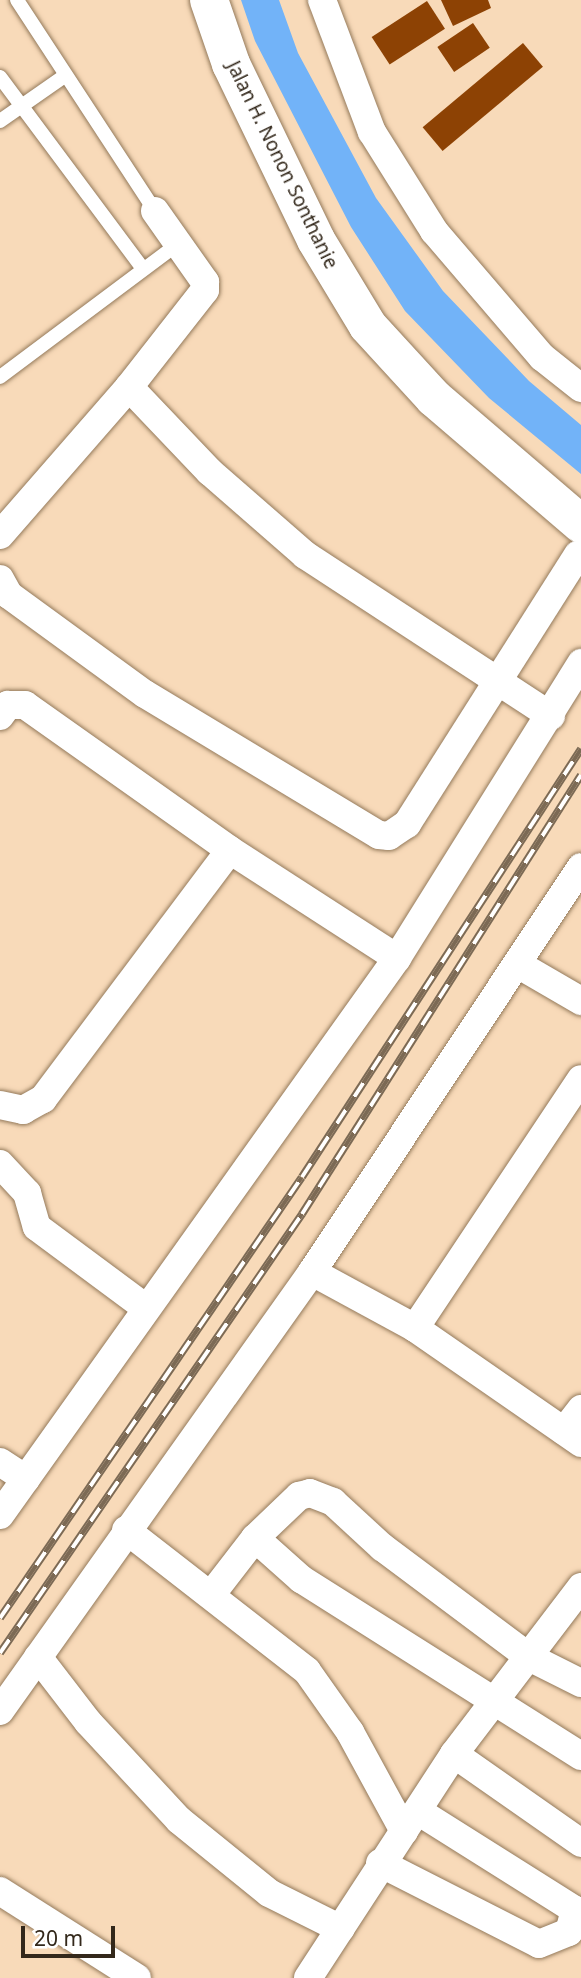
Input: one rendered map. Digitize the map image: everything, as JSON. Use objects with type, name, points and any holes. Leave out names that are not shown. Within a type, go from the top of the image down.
[{"type":"street","name":"Jalan H. Nonon Sonthanie","points":[[209,0],[231,64],[316,240],[368,326],[434,398],[535,490],[580,540]]},
{"type":"street","points":[[322,0],[372,132],[420,209],[513,325],[581,388]]},
{"type":"street","points":[[0,535],[129,387],[205,290],[205,282],[155,211]]},
{"type":"street","points":[[129,387],[191,454],[285,539],[353,590],[551,716]]},
{"type":"street","points":[[0,579],[9,595],[145,694],[383,836],[402,830],[496,682],[580,540]]},
{"type":"street","points":[[0,1516],[397,958],[551,716],[581,663]]},
{"type":"street","points":[[0,716],[8,705],[25,705],[230,849],[397,958]]},
{"type":"street","points":[[0,1105],[23,1110],[43,1099],[230,849]]},
{"type":"street","points":[[0,1712],[126,1530],[312,1272],[519,965],[581,867]]},
{"type":"street","points":[[519,965],[581,1001]]},
{"type":"street","points":[[415,1328],[581,1079]]},
{"type":"street","points":[[0,1164],[27,1194],[37,1227],[146,1308]]},
{"type":"street","points":[[312,1272],[415,1328],[573,1437],[581,1409]]},
{"type":"street","points":[[0,1462],[26,1479]]},
{"type":"street","points":[[211,1595],[255,1538],[299,1496],[320,1496],[529,1657],[581,1683]]},
{"type":"street","points":[[126,1530],[307,1671],[411,1821],[575,1910],[569,1932],[539,1944],[380,1863]]},
{"type":"street","points":[[255,1538],[300,1579],[581,1756]]},
{"type":"street","points":[[308,1978],[380,1863],[454,1754],[581,1587]]},
{"type":"street","points":[[38,1657],[88,1722],[179,1820],[269,1893],[341,1929]]},
{"type":"street","points":[[454,1754],[581,1843]]},
{"type":"street","points":[[0,1891],[137,1978]]},
{"type":"lane","points":[[17,0],[155,211]]},
{"type":"lane","points":[[0,121],[66,75]]},
{"type":"lane","points":[[0,78],[143,269]]},
{"type":"lane","points":[[0,377],[178,244]]},
{"type":"water","points":[[241,0],[279,0],[298,53],[376,198],[443,291],[529,381],[581,425],[581,474],[489,398],[405,311],[351,227],[255,41]]},
{"type":"building","points":[[441,0],[488,0],[491,8],[453,26]]},
{"type":"building","points":[[427,1],[445,29],[390,65],[372,37]]},
{"type":"building","points":[[473,23],[490,48],[454,72],[437,47]]},
{"type":"building","points":[[523,43],[543,67],[443,151],[423,127]]},
{"type":"railway","points":[[0,1618],[302,1177],[581,749]]},
{"type":"railway","points":[[0,1653],[302,1214],[581,775]]}]
